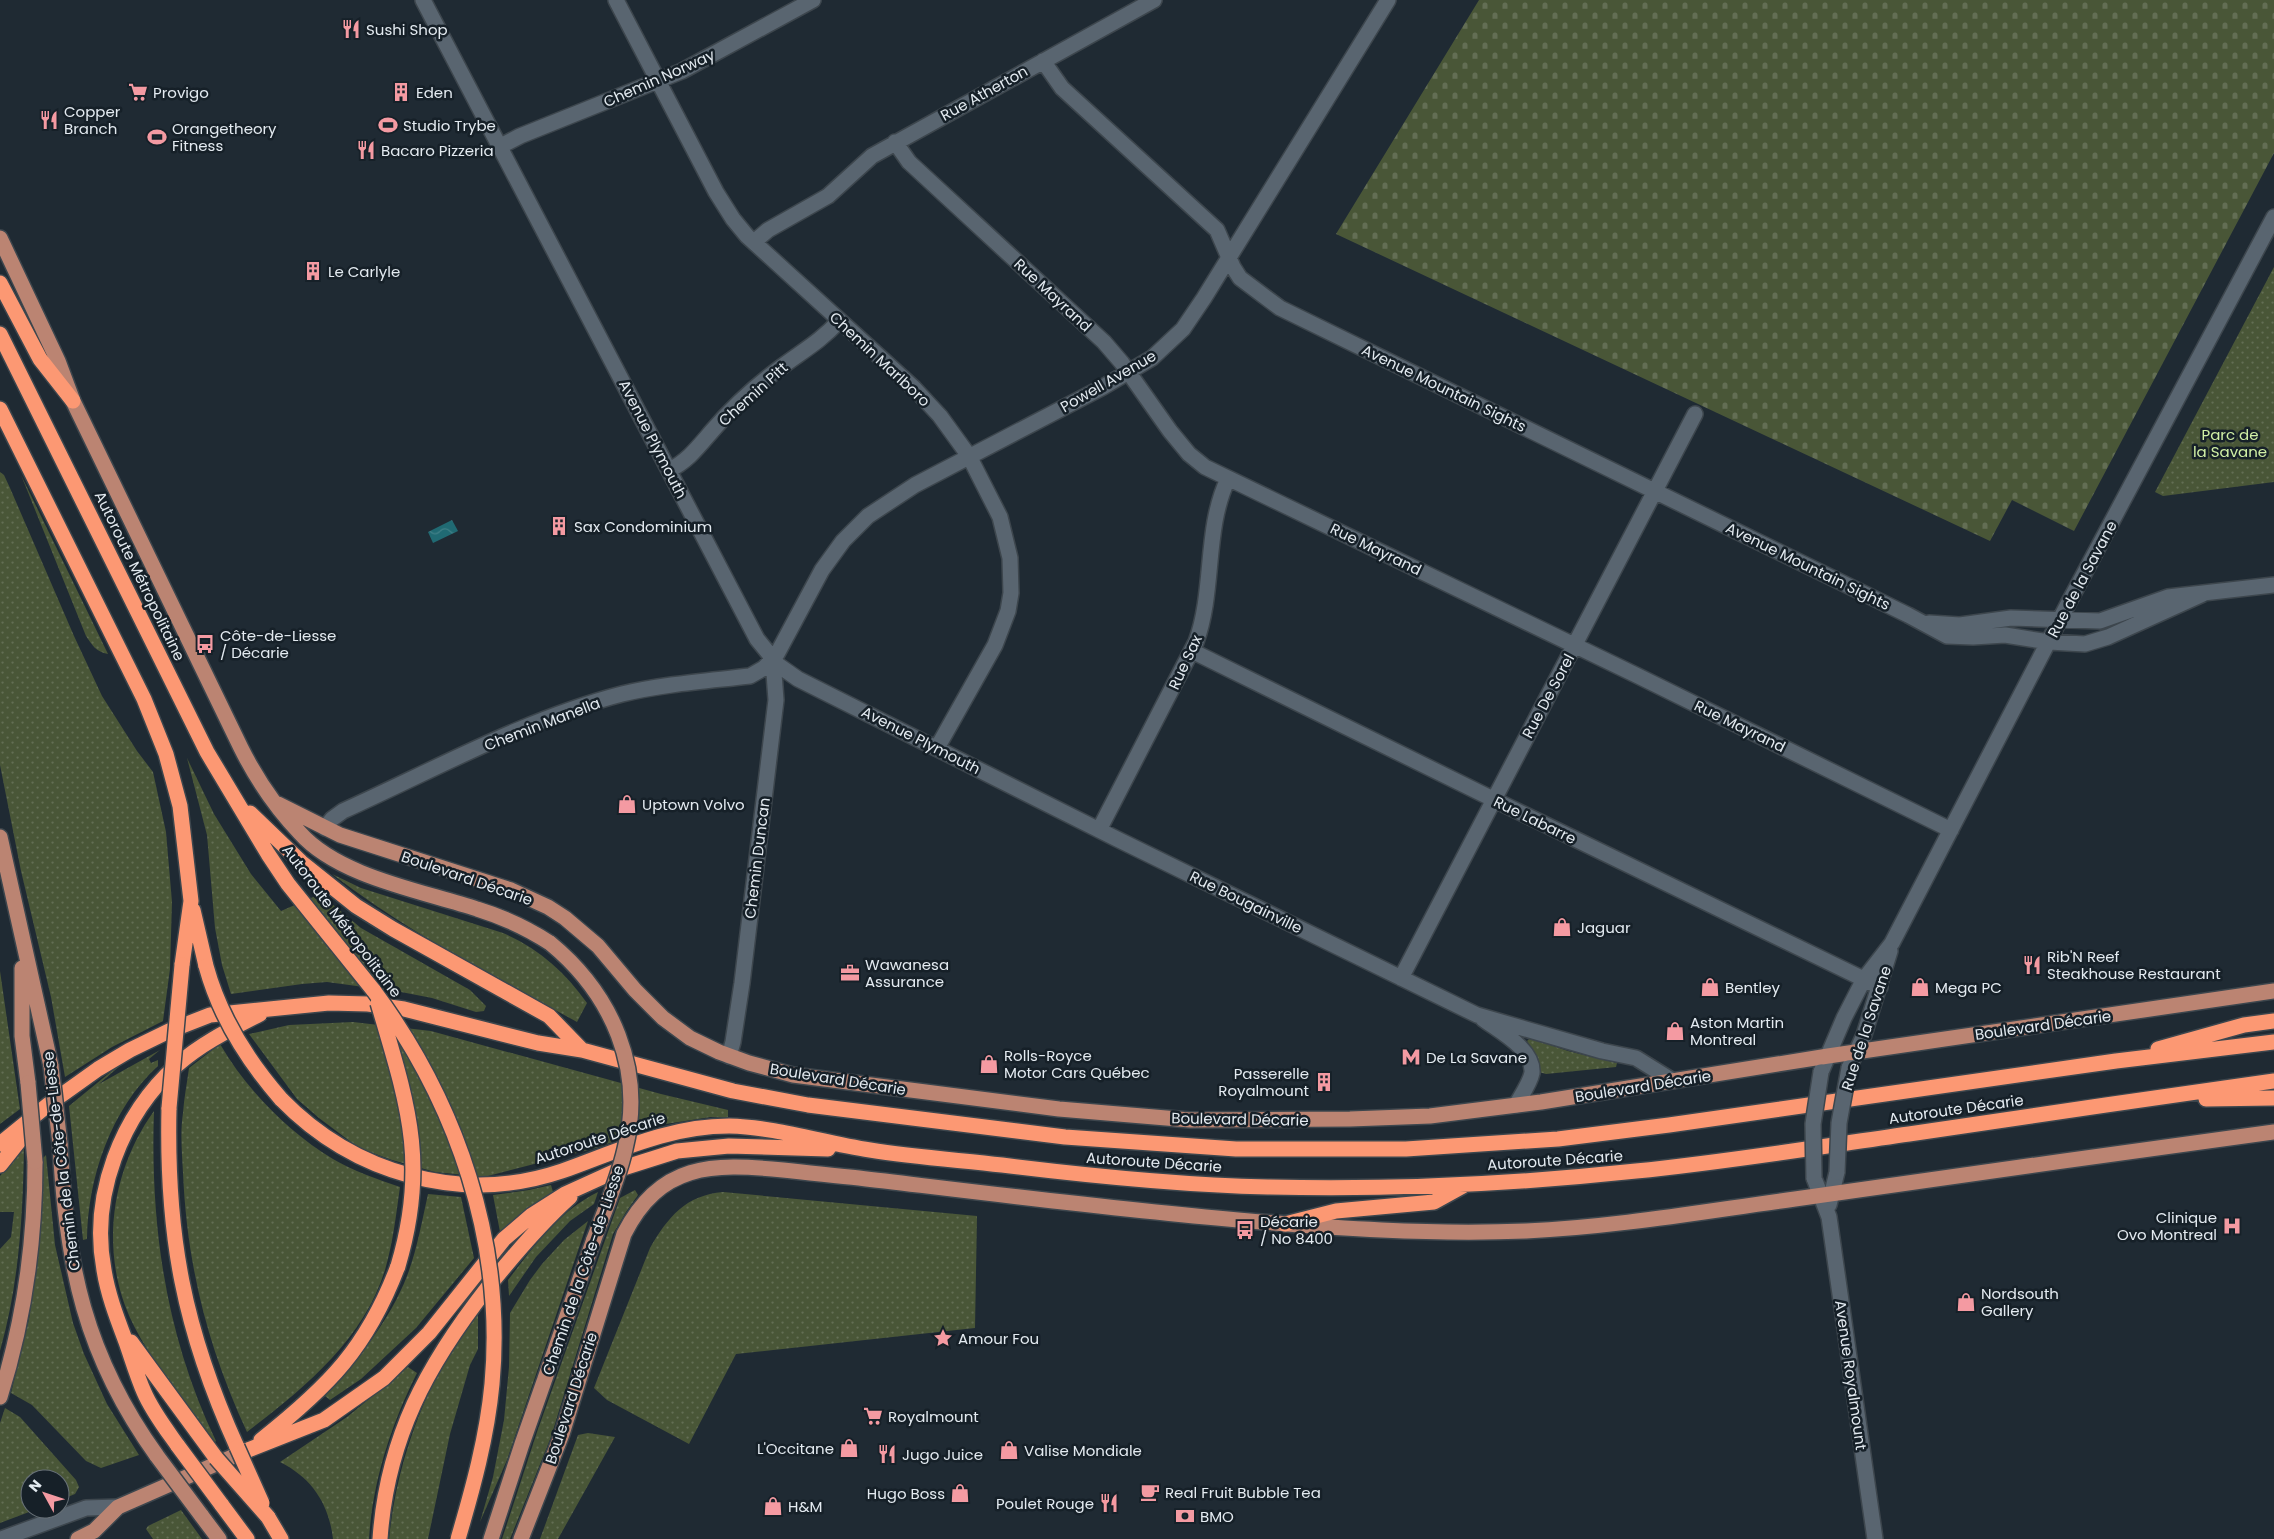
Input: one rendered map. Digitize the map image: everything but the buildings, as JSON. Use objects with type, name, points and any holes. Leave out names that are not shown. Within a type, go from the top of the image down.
[{"type":"highway","points":[[0,283],[40,359],[73,400]]},
{"type":"highway","name":"Autoroute Métropolitaine","points":[[0,334],[215,766],[288,884],[374,991],[420,1061],[449,1119],[473,1191],[489,1270],[493,1330],[491,1386],[478,1465],[458,1539]]},
{"type":"highway","points":[[0,409],[94,594],[144,699],[160,736],[180,806],[191,901],[182,965],[170,1081],[168,1154],[174,1241],[185,1300],[203,1365],[217,1402],[268,1517],[281,1539]]},
{"type":"highway","points":[[237,800],[312,871],[372,916],[549,1016],[582,1050]]},
{"type":"highway","name":"Autoroute Décarie","points":[[191,901],[208,972],[223,1015],[248,1057],[281,1099],[320,1133],[366,1160],[417,1178],[461,1185],[489,1185],[540,1177],[644,1140],[697,1128],[730,1126],[760,1129],[870,1150],[1120,1179],[1192,1184],[1312,1187],[1467,1184],[1569,1178],[1674,1167],[2274,1081]]},
{"type":"highway","points":[[248,1450],[309,1401],[346,1362],[377,1314],[398,1266],[413,1198],[412,1137],[404,1090],[374,991]]},
{"type":"highway","name":"Autoroute Décarie","points":[[49,1104],[114,1059],[169,1031],[210,1015],[329,1003],[383,1006],[454,1020],[538,1043],[582,1050],[733,1091],[835,1109],[1056,1136],[1236,1149],[1333,1150],[1464,1146],[1603,1134],[2116,1061],[2274,1042]]},
{"type":"highway","points":[[246,1539],[178,1446],[144,1393],[107,1285],[100,1235],[101,1216],[108,1181],[119,1147],[137,1113],[175,1067],[204,1044],[268,1010]]},
{"type":"highway","points":[[2116,1061],[2244,1025],[2274,1021]]},
{"type":"highway","points":[[2147,1099],[2274,1098]]},
{"type":"highway","points":[[0,1144],[49,1104]]},
{"type":"highway","points":[[0,1165],[49,1104]]},
{"type":"highway","points":[[248,1450],[324,1420],[384,1378],[429,1333],[476,1271],[512,1231],[542,1207],[583,1186],[635,1164],[695,1148],[729,1146],[870,1150]]},
{"type":"highway","points":[[1285,1224],[1336,1211],[1434,1202],[1467,1184]]},
{"type":"highway","points":[[380,1539],[393,1460],[410,1412],[435,1362],[474,1305],[508,1263],[540,1227],[583,1186]]},
{"type":"highway","points":[[121,1329],[216,1458],[268,1517]]},
{"type":"main road","name":"Chemin de la Côte-de-Liesse","points":[[0,238],[58,361],[73,400],[241,748],[259,780],[300,834],[343,864],[380,879],[502,918],[533,932],[550,943],[581,972],[599,995],[622,1045],[629,1081],[630,1117],[625,1149],[522,1444],[491,1539]]},
{"type":"main road","name":"Boulevard Décarie","points":[[278,804],[347,837],[510,890],[548,907],[566,918],[598,946],[635,990],[663,1018],[690,1038],[729,1056],[770,1069],[817,1078],[1059,1110],[1190,1120],[1399,1118],[1516,1105],[1828,1056],[2274,991]]},
{"type":"main road","name":"Chemin de la Côte-de-Liesse","points":[[0,837],[22,944],[45,1032],[51,1066],[68,1242],[80,1300],[97,1350],[113,1386],[133,1422],[219,1539]]},
{"type":"main road","points":[[0,1397],[25,1294],[35,1201],[35,1162],[22,1036],[22,944]]},
{"type":"main road","name":"Boulevard Décarie","points":[[521,1539],[562,1434],[624,1234],[645,1202],[660,1189],[683,1175],[709,1168],[743,1167],[841,1176],[1050,1202],[1285,1224],[1419,1231],[1530,1231],[1641,1219],[1826,1189],[2274,1132]]},
{"type":"main road","points":[[78,1539],[94,1531],[118,1507],[248,1450]]},
{"type":"street","name":"Avenue Plymouth","points":[[423,0],[757,639],[773,660],[798,679],[1015,787]]},
{"type":"street","name":"Chemin Marlboro","points":[[616,0],[733,219],[754,242],[928,403],[947,424],[969,456],[1004,528],[1010,558],[1011,593],[999,638],[937,748]]},
{"type":"street","name":"Chemin Norway","points":[[500,146],[698,63],[813,0]]},
{"type":"street","name":"Rue Atherton","points":[[754,242],[768,230],[823,199],[863,163],[895,142],[1154,0]]},
{"type":"street","name":"Powell Avenue","points":[[773,660],[786,639],[816,578],[832,555],[868,516],[901,493],[1128,372],[1156,354],[1177,336],[1197,310],[1388,0]]},
{"type":"street","name":"Avenue Mountain Sights","points":[[1043,61],[1062,88],[1217,230],[1240,278],[1280,308],[1920,621],[1947,636],[2005,635],[2049,642],[2077,644],[2092,642],[2203,594]]},
{"type":"street","name":"Rue Mayrand","points":[[895,142],[909,162],[1104,342],[1189,454],[1205,467],[1951,830]]},
{"type":"street","name":"Rue de la Savane","points":[[1826,1189],[1812,1165],[1813,1124],[1821,1072],[1844,1018],[1864,979],[1892,943],[2059,621],[2274,217]]},
{"type":"street","name":"Chemin Pitt","points":[[669,470],[687,458],[730,411],[754,389],[786,363],[820,341],[839,321]]},
{"type":"street","name":"Rue De Sorel","points":[[1401,978],[1695,414]]},
{"type":"street","name":"Rue Sax","points":[[1099,830],[1199,634],[1219,501],[1228,479]]},
{"type":"street","points":[[2203,594],[2274,585]]},
{"type":"street","name":"Avenue Mountain Sights","points":[[1920,621],[1951,625],[2011,618],[2100,621],[2168,597],[2203,594]]},
{"type":"street","name":"Rue Labarre","points":[[1192,651],[1880,987]]},
{"type":"street","name":"Chemin Manella","points":[[325,828],[332,819],[343,811],[558,714],[649,688],[750,676],[773,660]]},
{"type":"street","name":"Chemin Duncan","points":[[729,1056],[742,983],[776,700],[773,660]]},
{"type":"street","name":"Rue Bougainville","points":[[1015,787],[1478,1015],[1602,1051],[1636,1058],[1673,1081]]},
{"type":"street","name":"Rue de la Savane","points":[[1828,1211],[1826,1189],[1849,1068],[1864,1035],[1892,943]]},
{"type":"street","name":"Rue Bougainville","points":[[1478,1015],[1520,1047],[1530,1064],[1531,1075],[1516,1105]]},
{"type":"street","name":"Avenue Royalmount","points":[[1828,1211],[1874,1539]]},
{"type":"street","points":[[0,1539],[86,1508],[118,1507]]},
{"type":"green space","points":[[1479,0],[2274,0],[2274,153],[2074,531],[2012,500],[1990,541],[1336,234]]},
{"type":"green space","name":"Parc de la Savane","points":[[2274,267],[2274,482],[2163,496],[2155,492]]},
{"type":"green space","points":[[0,472],[4,475],[10,488],[102,696],[137,751],[153,772],[166,832],[172,902],[170,969],[163,1021],[112,1047],[65,1077],[51,997],[21,871],[0,765]]},
{"type":"green space","points":[[21,475],[108,654],[97,650],[86,636]]},
{"type":"green space","points":[[187,758],[214,814],[251,874],[281,911],[320,894],[361,928],[470,990],[486,1006],[484,1011],[476,1012],[432,998],[401,992],[327,982],[231,994],[222,965],[215,928],[207,835]]},
{"type":"green space","points":[[332,874],[361,888],[503,933],[528,946],[560,971],[587,1003],[577,1022],[421,934],[390,915]]},
{"type":"green space","points":[[0,971],[20,1109],[0,1124]]},
{"type":"green space","points":[[353,1022],[431,1031],[661,1094],[728,1110],[728,1118],[711,1117],[659,1125],[596,1148],[484,1177],[435,1172],[392,1160],[359,1148],[297,1099],[249,1034],[289,1025]]},
{"type":"green space","points":[[152,1038],[99,1084],[160,1050],[149,1059],[151,1063],[158,1060],[158,1066],[141,1083],[127,1102],[105,1145],[92,1192],[87,1239],[83,1240],[69,1106]]},
{"type":"green space","points":[[1530,1038],[1568,1051],[1617,1063],[1616,1067],[1546,1074],[1539,1072],[1537,1056],[1527,1041]]},
{"type":"green space","points":[[220,1044],[230,1061],[255,1093],[284,1123],[300,1136],[333,1159],[365,1174],[400,1187],[388,1260],[375,1296],[362,1319],[329,1362],[289,1399],[247,1432],[221,1369],[202,1306],[189,1241],[185,1207],[182,1128],[189,1068]]},
{"type":"green space","points":[[154,1111],[153,1154],[155,1196],[165,1280],[173,1321],[185,1362],[215,1442],[160,1369],[141,1339],[122,1298],[116,1270],[113,1242],[114,1214],[119,1187],[127,1160],[139,1135]]},
{"type":"green space","points":[[24,1147],[19,1250],[12,1301],[0,1351],[0,1249],[11,1237],[14,1212],[0,1212],[0,1176]]},
{"type":"green space","points":[[46,1155],[55,1245],[73,1323],[84,1354],[107,1404],[139,1455],[101,1468],[86,1461],[32,1405],[11,1393],[29,1319],[42,1212],[41,1160]]},
{"type":"green space","points":[[551,1185],[553,1192],[528,1208],[500,1232],[493,1195]]},
{"type":"green space","points":[[635,1190],[638,1195],[613,1234],[551,1437],[510,1539],[502,1539],[537,1432],[620,1198]]},
{"type":"green space","points":[[598,1192],[594,1204],[570,1221],[536,1257],[509,1296],[508,1280],[548,1230],[571,1209]]},
{"type":"green space","points":[[723,1192],[977,1216],[975,1328],[736,1354],[689,1444],[607,1400],[594,1388],[650,1248],[671,1217],[688,1203],[710,1194]]},
{"type":"green space","points":[[428,1194],[461,1197],[474,1258],[416,1328],[361,1379],[330,1400],[325,1396],[372,1339],[400,1292],[414,1256]]},
{"type":"green space","points":[[588,1221],[507,1460],[480,1522],[493,1477],[504,1420],[509,1367],[510,1313],[542,1264],[564,1240]]},
{"type":"green space","points":[[478,1312],[478,1349],[470,1365],[450,1434],[428,1539],[389,1539],[402,1465],[420,1412],[439,1373]]},
{"type":"green space","points":[[408,1367],[417,1373],[391,1433],[385,1453],[375,1495],[369,1539],[333,1539],[328,1514],[317,1493],[301,1476],[280,1462],[347,1417]]},
{"type":"green space","points":[[5,1408],[20,1417],[66,1469],[20,1469],[20,1515],[0,1523],[0,1423]]},
{"type":"green space","points":[[588,1433],[615,1437],[558,1539],[540,1539],[578,1435]]},
{"type":"green space","points":[[70,1473],[79,1487],[75,1494],[70,1496]]},
{"type":"green space","points":[[181,1510],[202,1539],[153,1539],[146,1529],[148,1526]]},
{"type":"water","points":[[452,520],[458,531],[433,543],[428,532]]},
{"type":"place","name":"Sushi Shop","points":[[351,29]]},
{"type":"place","name":"Provigo","points":[[138,92]]},
{"type":"place","name":"Eden","points":[[401,92]]},
{"type":"place","name":"Copper Branch","points":[[49,120]]},
{"type":"place","name":"Studio Trybe","points":[[388,125]]},
{"type":"place","name":"Orangetheory Fitness","points":[[157,137]]},
{"type":"place","name":"Bacaro Pizzeria","points":[[366,150]]},
{"type":"place","name":"Le Carlyle","points":[[313,271]]},
{"type":"place","name":"Sax Condominium","points":[[559,526]]},
{"type":"place","name":"Côte-de-Liesse / Décarie","points":[[205,644]]},
{"type":"place","name":"Uptown Volvo","points":[[627,804]]},
{"type":"place","name":"Jaguar","points":[[1562,927]]},
{"type":"place","name":"Rib'N Reef Steakhouse Restaurant","points":[[2032,965]]},
{"type":"place","name":"Wawanesa Assurance","points":[[850,973]]},
{"type":"place","name":"Bentley","points":[[1710,987]]},
{"type":"place","name":"Mega PC","points":[[1920,987]]},
{"type":"place","name":"Aston Martin Montreal","points":[[1675,1031]]},
{"type":"place","name":"De La Savane","points":[[1411,1057]]},
{"type":"place","name":"Rolls-Royce Motor Cars Québec","points":[[989,1064]]},
{"type":"place","name":"Passerelle Royalmount","points":[[1324,1082]]},
{"type":"place","name":"Clinique Ovo Montreal","points":[[2232,1226]]},
{"type":"place","name":"Décarie / No 8400","points":[[1245,1230]]},
{"type":"place","name":"Nordsouth Gallery","points":[[1966,1302]]},
{"type":"place","name":"Amour Fou","points":[[943,1338]]},
{"type":"place","name":"Royalmount","points":[[873,1416]]},
{"type":"place","name":"L'Occitane","points":[[849,1448]]},
{"type":"place","name":"Valise Mondiale","points":[[1009,1450]]},
{"type":"place","name":"Jugo Juice","points":[[887,1454]]},
{"type":"place","name":"Real Fruit Bubble Tea","points":[[1150,1492]]},
{"type":"place","name":"Hugo Boss","points":[[960,1493]]},
{"type":"place","name":"Poulet Rouge","points":[[1109,1503]]},
{"type":"place","name":"H&M","points":[[773,1506]]},
{"type":"place","name":"BMO","points":[[1185,1516]]}]
